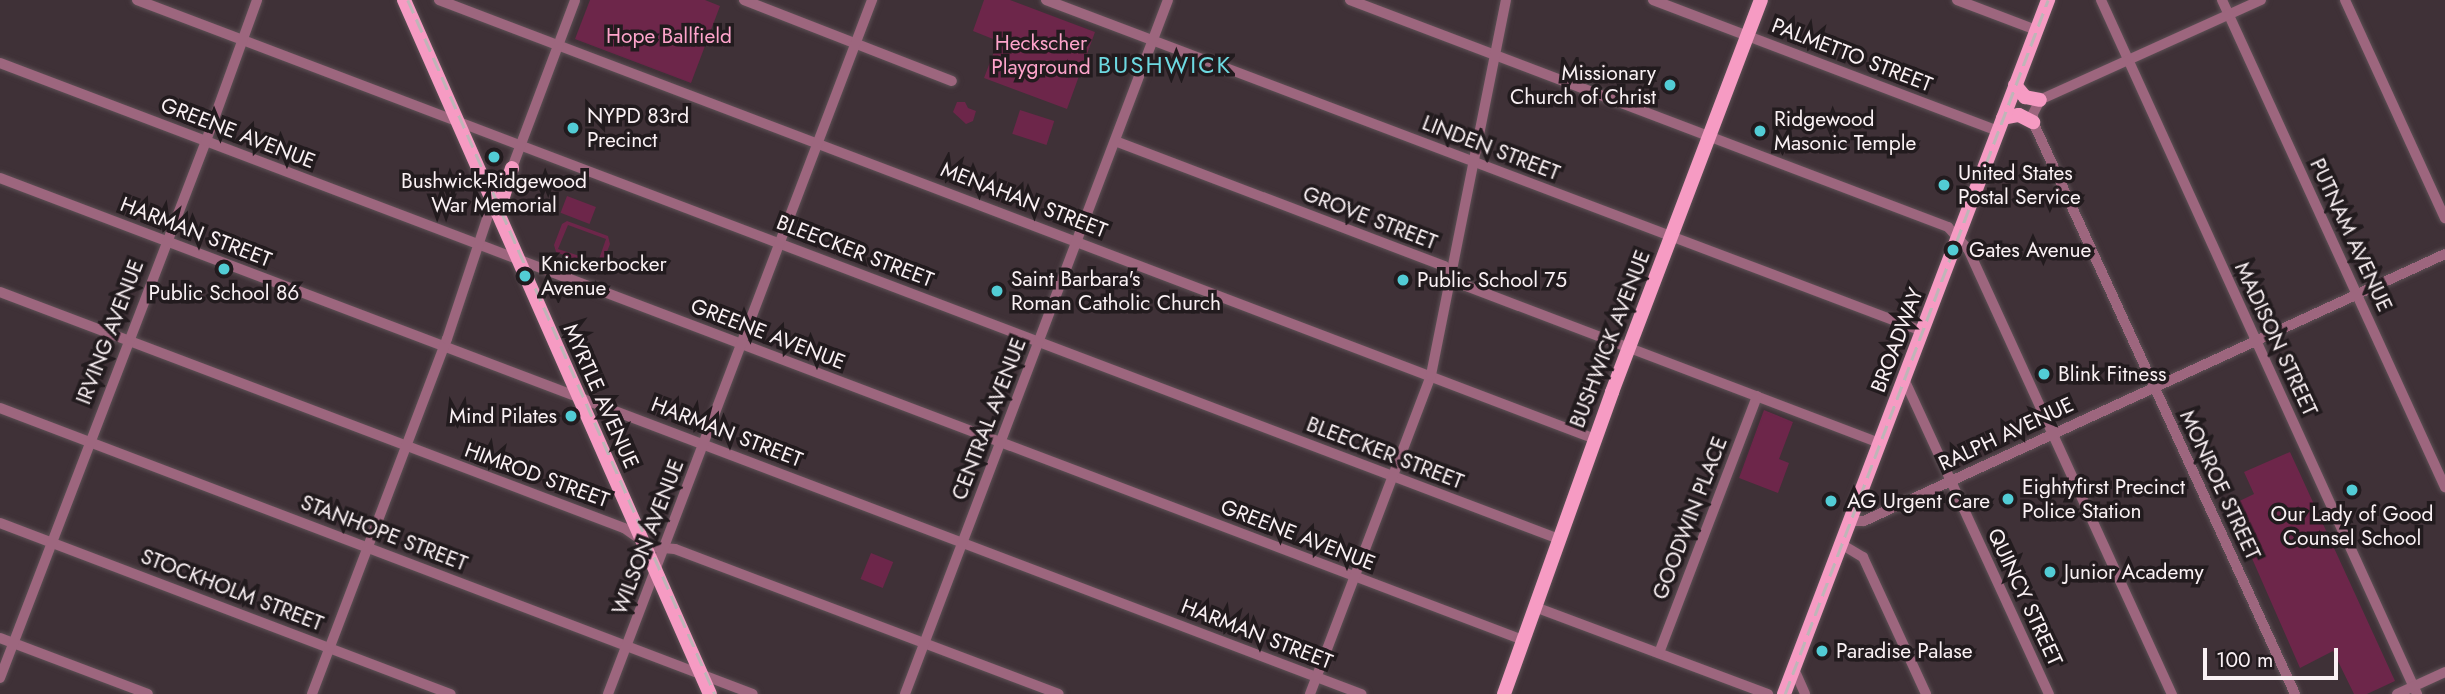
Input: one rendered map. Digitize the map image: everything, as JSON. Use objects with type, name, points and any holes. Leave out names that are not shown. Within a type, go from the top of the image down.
[{"type":"main road","name":"MYRTLE AVENUE","points":[[404,0],[710,694]]},
{"type":"main road","name":"BUSHWICK AVENUE","points":[[1504,694],[1629,347],[1761,0]]},
{"type":"main road","name":"BROADWAY","points":[[1784,694],[2048,0]]},
{"type":"main road","points":[[2015,85],[2025,97],[2040,100]]},
{"type":"main road","points":[[2000,125],[2019,115],[2033,122]]},
{"type":"main road","points":[[495,208],[512,168]]},
{"type":"street","name":"BLEECKER STREET","points":[[137,0],[1559,539]]},
{"type":"street","name":"IRVING AVENUE","points":[[0,678],[165,240],[206,141],[257,0]]},
{"type":"street","name":"MENAHAN STREET","points":[[439,0],[1595,439]]},
{"type":"street","points":[[512,168],[575,0]]},
{"type":"street","points":[[744,0],[952,81]]},
{"type":"street","name":"WILSON AVENUE","points":[[608,694],[872,0]]},
{"type":"street","name":"LINDEN STREET","points":[[1046,0],[1922,331]]},
{"type":"street","name":"CENTRAL AVENUE","points":[[905,694],[1168,0]]},
{"type":"street","points":[[1350,0],[1948,227],[1968,249],[2172,694]]},
{"type":"street","points":[[1310,694],[1431,375],[1506,0]]},
{"type":"street","name":"PALMETTO STREET","points":[[1653,0],[2000,125]]},
{"type":"street","points":[[1957,0],[2036,30]]},
{"type":"street","name":"MADISON STREET","points":[[2101,0],[2415,690]]},
{"type":"street","name":"PUTNAM AVENUE","points":[[2222,0],[2445,487]]},
{"type":"street","points":[[2033,122],[2033,114],[2040,100],[2261,0]]},
{"type":"street","points":[[2345,0],[2445,218]]},
{"type":"street","name":"GREENE AVENUE","points":[[0,63],[1523,640]]},
{"type":"street","name":"MONROE STREET","points":[[2033,122],[2295,694]]},
{"type":"street","name":"GROVE STREET","points":[[1115,141],[1444,267],[1461,284],[1880,443]]},
{"type":"street","name":"HARMAN STREET","points":[[0,178],[1361,694]]},
{"type":"street","points":[[312,694],[495,208]]},
{"type":"street","name":"RALPH AVENUE","points":[[1850,521],[1864,521],[2445,254]]},
{"type":"street","name":"HIMROD STREET","points":[[0,292],[624,528],[651,547],[675,549],[1058,694]]},
{"type":"street","name":"QUINCY STREET","points":[[1904,379],[2049,694]]},
{"type":"street","name":"GOODWIN PLACE","points":[[1659,653],[1756,396]]},
{"type":"street","points":[[1893,409],[1914,402]]},
{"type":"street","name":"STANHOPE STREET","points":[[0,408],[753,694]]},
{"type":"street","name":"STOCKHOLM STREET","points":[[0,523],[451,694]]},
{"type":"street","points":[[1841,544],[1863,557],[1926,694]]},
{"type":"street","points":[[1535,607],[1768,694]]},
{"type":"street","points":[[0,638],[148,694]]},
{"type":"street","points":[[1794,669],[1805,694]]},
{"type":"street","points":[[2397,694],[2415,690],[2445,672]]},
{"type":"green space","name":"Hope Ballfield","points":[[590,0],[705,0],[720,6],[691,83],[575,39]]},
{"type":"green space","name":"Heckscher Playground","points":[[984,0],[1010,0],[1095,32],[1067,109],[984,78],[998,41],[973,31]]},
{"type":"green space","points":[[957,102],[965,102],[968,108],[976,111],[973,121],[966,124],[953,112]]},
{"type":"green space","points":[[1020,110],[1054,121],[1047,145],[1012,134]]},
{"type":"green space","points":[[567,196],[596,207],[589,224],[561,213]]},
{"type":"green space","points":[[567,221],[608,236],[610,244],[602,265],[594,267],[556,252],[554,245],[562,224]],"holes":[[[568,225],[606,239],[598,262],[558,249]]]},
{"type":"green space","points":[[1764,410],[1793,422],[1779,459],[1789,463],[1778,493],[1739,478]]},
{"type":"green space","points":[[2290,452],[2395,681],[2367,694],[2354,694],[2333,651],[2300,668],[2229,506],[2254,494],[2244,472]]},
{"type":"green space","points":[[871,553],[893,562],[883,588],[861,579]]},
{"type":"railway","points":[[408,0],[715,694]]},
{"type":"railway","points":[[1785,694],[2048,0]]},
{"type":"place","name":"Missionary Church of Christ","points":[[1670,85]]},
{"type":"place","name":"NYPD 83rd Precinct","points":[[573,128]]},
{"type":"place","name":"Ridgewood Masonic Temple","points":[[1760,131]]},
{"type":"place","name":"Bushwick-Ridgewood War Memorial","points":[[494,157]]},
{"type":"place","name":"United States Postal Service","points":[[1944,185]]},
{"type":"place","name":"Gates Avenue","points":[[1953,250]]},
{"type":"place","name":"Public School 86","points":[[224,269]]},
{"type":"place","name":"Knickerbocker Avenue","points":[[525,276]]},
{"type":"place","name":"Public School 75","points":[[1403,280]]},
{"type":"place","name":"Saint Barbara's Roman Catholic Church","points":[[997,291]]},
{"type":"place","name":"Blink Fitness","points":[[2044,374]]},
{"type":"place","name":"Mind Pilates","points":[[571,416]]},
{"type":"place","name":"Our Lady of Good Counsel School","points":[[2352,490]]},
{"type":"place","name":"Eightyfirst Precinct Police Station","points":[[2008,499]]},
{"type":"place","name":"AG Urgent Care","points":[[1831,501]]},
{"type":"place","name":"Junior Academy","points":[[2050,572]]},
{"type":"place","name":"Paradise Palase","points":[[1822,651]]},
{"type":"district","name":"BUSHWICK","points":[[1165,65]]}]
